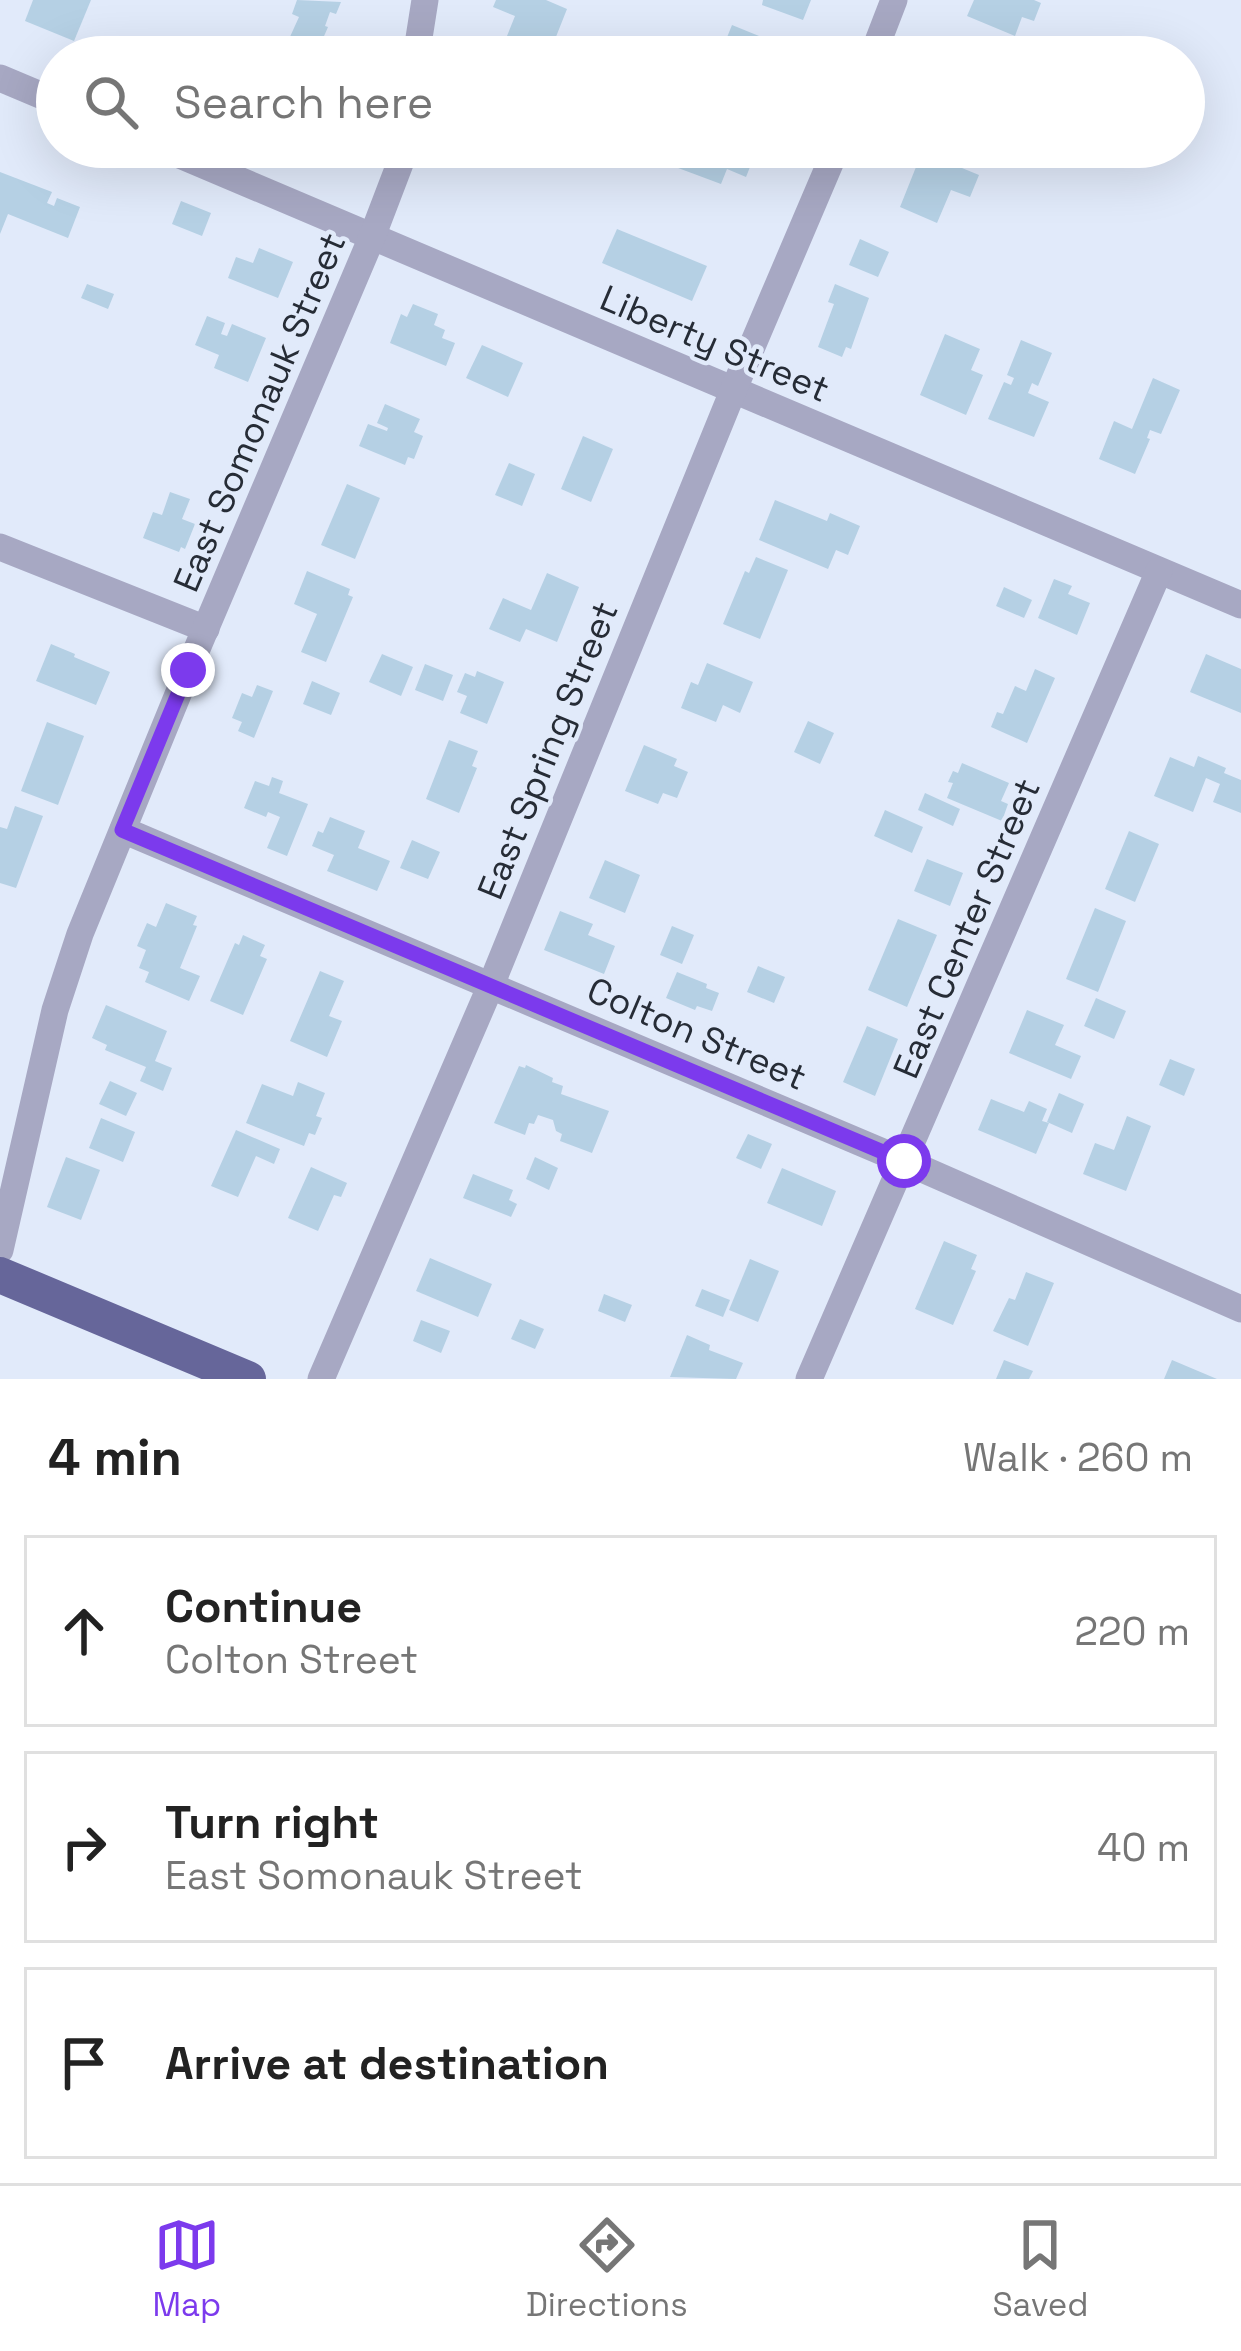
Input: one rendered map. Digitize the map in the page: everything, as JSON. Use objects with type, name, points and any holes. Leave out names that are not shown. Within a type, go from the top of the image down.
[{"type":"highway","points":[[0,1275],[248,1379]]},
{"type":"street","points":[[419,36],[425,0]]},
{"type":"street","points":[[880,36],[894,0]]},
{"type":"street","points":[[0,78],[36,94]]},
{"type":"street","name":"Liberty Street","points":[[210,168],[1241,605]]},
{"type":"street","name":"East Somonauk Street","points":[[0,1250],[55,1010],[80,934],[398,168]]},
{"type":"street","name":"East Spring Street","points":[[321,1379],[491,985],[828,168]]},
{"type":"street","points":[[0,547],[206,628]]},
{"type":"street","name":"East Center Street","points":[[809,1379],[1159,571]]},
{"type":"street","name":"Colton Street","points":[[122,830],[1241,1309]]},
{"type":"building","points":[[33,0],[91,0],[76,36],[62,36],[25,21]]},
{"type":"building","points":[[297,0],[341,2],[336,14],[330,12],[324,36],[290,36],[299,17],[292,14]]},
{"type":"building","points":[[496,0],[546,0],[567,9],[556,36],[507,36],[515,16],[493,7]]},
{"type":"building","points":[[763,0],[811,0],[803,20],[762,5]]},
{"type":"building","points":[[974,0],[1041,3],[1034,21],[1022,17],[1015,36],[967,16]]},
{"type":"building","points":[[732,25],[759,36],[728,36]]},
{"type":"building","points":[[678,168],[750,168],[746,177],[727,169],[721,184]]},
{"type":"building","points":[[916,168],[962,168],[979,175],[970,197],[951,190],[937,223],[900,207]]},
{"type":"building","points":[[0,172],[52,192],[47,203],[54,206],[57,198],[80,207],[68,238],[8,214],[0,234]]},
{"type":"building","points":[[181,201],[211,213],[202,236],[172,224]]},
{"type":"building","points":[[617,229],[707,266],[692,301],[602,263]]},
{"type":"building","points":[[860,239],[889,252],[878,277],[849,265]]},
{"type":"building","points":[[259,248],[293,262],[278,298],[228,278],[236,257],[253,263]]},
{"type":"building","points":[[87,284],[114,294],[108,309],[81,298]]},
{"type":"building","points":[[835,284],[869,298],[851,349],[846,347],[842,357],[818,347],[834,304],[828,302]]},
{"type":"building","points":[[413,304],[438,314],[434,325],[445,330],[442,338],[455,343],[446,366],[390,343],[401,314],[407,317]]},
{"type":"building","points":[[207,316],[225,323],[221,334],[227,336],[232,324],[266,338],[248,382],[214,368],[219,355],[195,345]]},
{"type":"building","points":[[945,334],[980,349],[971,370],[983,375],[966,415],[920,395]]},
{"type":"building","points":[[1021,340],[1052,353],[1038,386],[1032,383],[1028,393],[1049,402],[1034,437],[988,419],[1004,382],[1011,385],[1014,378],[1007,375]]},
{"type":"building","points":[[482,345],[523,363],[508,397],[466,378]]},
{"type":"building","points":[[1153,378],[1180,390],[1161,434],[1150,430],[1135,474],[1099,459],[1114,421],[1132,429]]},
{"type":"building","points":[[385,404],[420,419],[414,432],[423,436],[414,459],[408,457],[405,465],[359,446],[368,424],[387,431],[377,423]]},
{"type":"building","points":[[583,436],[613,449],[591,502],[561,489]]},
{"type":"building","points":[[509,463],[535,474],[522,506],[495,495]]},
{"type":"building","points":[[347,484],[380,498],[355,559],[321,545]]},
{"type":"building","points":[[170,492],[190,499],[182,519],[195,524],[185,549],[179,552],[143,538],[153,512],[162,515]]},
{"type":"building","points":[[775,500],[827,521],[830,513],[860,526],[848,555],[836,550],[828,569],[759,540]]},
{"type":"building","points":[[756,557],[788,570],[760,639],[723,624],[745,571],[749,573]]},
{"type":"building","points":[[307,571],[350,589],[348,595],[353,597],[326,662],[301,652],[317,614],[294,604]]},
{"type":"building","points":[[547,573],[579,587],[557,642],[526,629],[520,642],[489,629],[503,598],[531,610]]},
{"type":"building","points":[[1054,579],[1072,586],[1068,594],[1090,603],[1077,635],[1038,618]]},
{"type":"building","points":[[1004,587],[1032,600],[1024,618],[996,606]]},
{"type":"building","points":[[51,644],[110,672],[96,705],[36,681]]},
{"type":"building","points":[[382,654],[413,667],[401,696],[369,682]]},
{"type":"building","points":[[1206,654],[1241,669],[1241,713],[1190,692]]},
{"type":"building","points":[[707,663],[753,682],[740,713],[723,705],[716,722],[681,708],[691,682],[698,685]]},
{"type":"building","points":[[425,664],[453,675],[443,701],[415,690]]},
{"type":"building","points":[[1035,669],[1055,678],[1027,743],[991,727],[997,712],[1003,714],[1015,686],[1026,691]]},
{"type":"building","points":[[477,671],[504,682],[487,724],[460,713],[467,696],[457,692],[465,673],[475,677]]},
{"type":"building","points":[[312,681],[340,693],[331,715],[303,704]]},
{"type":"building","points":[[257,685],[273,691],[254,738],[238,731],[242,722],[232,718],[242,693],[252,697]]},
{"type":"building","points":[[808,721],[834,733],[820,764],[794,752]]},
{"type":"building","points":[[47,722],[84,736],[58,805],[21,791]]},
{"type":"building","points":[[449,740],[478,751],[472,766],[477,768],[459,813],[426,799]]},
{"type":"building","points":[[644,745],[677,759],[674,766],[688,772],[677,798],[663,793],[658,804],[625,791]]},
{"type":"building","points":[[1198,756],[1241,780],[1241,813],[1213,802],[1220,784],[1206,778],[1193,812],[1154,796],[1170,757],[1194,767]]},
{"type":"building","points":[[962,763],[1009,783],[1001,801],[1008,804],[1002,821],[947,798],[953,783],[948,782]]},
{"type":"building","points":[[272,777],[283,781],[279,793],[308,804],[287,856],[267,848],[280,817],[244,808],[255,781],[269,786]]},
{"type":"building","points":[[925,793],[960,809],[953,826],[918,810]]},
{"type":"building","points":[[15,806],[43,816],[16,888],[0,883],[0,827],[7,829]]},
{"type":"building","points":[[885,810],[923,827],[912,853],[874,836]]},
{"type":"building","points":[[330,817],[365,831],[358,848],[390,861],[377,891],[327,871],[334,855],[312,846]]},
{"type":"building","points":[[1129,831],[1159,844],[1135,902],[1105,889]]},
{"type":"building","points":[[412,840],[440,852],[428,879],[400,868]]},
{"type":"building","points":[[927,859],[963,873],[950,906],[914,891]]},
{"type":"building","points":[[605,860],[640,875],[625,913],[589,898]]},
{"type":"building","points":[[166,903],[197,916],[180,968],[200,976],[189,1001],[145,982],[149,972],[139,968],[146,950],[137,946],[147,923],[156,927]]},
{"type":"building","points":[[1095,908],[1126,921],[1098,992],[1066,979]]},
{"type":"building","points":[[560,911],[593,924],[588,935],[615,946],[604,974],[544,950]]},
{"type":"building","points":[[898,919],[937,935],[907,1007],[868,990]]},
{"type":"building","points":[[672,926],[694,935],[682,964],[660,955]]},
{"type":"building","points":[[243,935],[265,945],[260,956],[267,959],[243,1015],[210,1001]]},
{"type":"building","points":[[758,966],[785,977],[774,1003],[747,992]]},
{"type":"building","points":[[320,971],[344,981],[329,1016],[342,1021],[327,1057],[290,1041]]},
{"type":"building","points":[[677,972],[719,993],[712,1011],[697,1006],[695,1010],[666,998]]},
{"type":"building","points":[[1096,998],[1126,1011],[1114,1039],[1084,1026]]},
{"type":"building","points":[[106,1005],[167,1031],[155,1061],[172,1068],[163,1091],[140,1081],[146,1067],[105,1050],[107,1045],[92,1038]]},
{"type":"building","points":[[1027,1010],[1064,1025],[1055,1045],[1081,1056],[1071,1079],[1009,1053]]},
{"type":"building","points":[[867,1026],[898,1039],[875,1096],[843,1082]]},
{"type":"building","points":[[1170,1059],[1195,1069],[1184,1096],[1159,1085]]},
{"type":"building","points":[[526,1065],[563,1086],[561,1094],[609,1111],[592,1153],[560,1141],[562,1134],[553,1120],[538,1115],[525,1135],[494,1123],[519,1066]]},
{"type":"building","points":[[110,1081],[137,1093],[126,1116],[99,1104]]},
{"type":"building","points":[[298,1082],[325,1093],[316,1116],[322,1118],[304,1146],[246,1123],[262,1084],[293,1096]]},
{"type":"building","points":[[1059,1093],[1084,1104],[1072,1133],[1047,1122]]},
{"type":"building","points":[[991,1099],[1024,1112],[1029,1101],[1047,1109],[1042,1121],[1049,1123],[1036,1154],[978,1130]]},
{"type":"building","points":[[1127,1116],[1151,1126],[1126,1191],[1083,1174],[1095,1143],[1114,1150]]},
{"type":"building","points":[[101,1118],[135,1132],[123,1162],[89,1148]]},
{"type":"building","points":[[236,1130],[280,1149],[274,1164],[256,1156],[238,1197],[211,1186]]},
{"type":"building","points":[[748,1134],[772,1144],[761,1169],[736,1158]]},
{"type":"building","points":[[66,1157],[100,1170],[81,1220],[47,1207]]},
{"type":"building","points":[[535,1157],[558,1168],[549,1190],[526,1179]]},
{"type":"building","points":[[311,1167],[347,1183],[341,1197],[334,1195],[318,1231],[288,1218]]},
{"type":"building","points":[[782,1168],[836,1191],[822,1226],[767,1203]]},
{"type":"building","points":[[473,1174],[513,1190],[509,1200],[517,1204],[511,1217],[463,1198]]},
{"type":"building","points":[[944,1241],[977,1255],[971,1269],[976,1271],[953,1325],[915,1309]]},
{"type":"building","points":[[430,1258],[492,1284],[478,1317],[416,1291]]},
{"type":"building","points":[[750,1259],[779,1271],[758,1322],[729,1310]]},
{"type":"building","points":[[1026,1272],[1054,1283],[1028,1346],[993,1331],[1009,1298],[1015,1300]]},
{"type":"building","points":[[702,1289],[730,1300],[723,1317],[695,1306]]},
{"type":"building","points":[[604,1294],[632,1305],[625,1322],[598,1311]]},
{"type":"building","points":[[520,1319],[544,1329],[535,1349],[511,1339]]},
{"type":"building","points":[[421,1320],[450,1331],[441,1353],[413,1341]]},
{"type":"building","points":[[687,1335],[743,1363],[736,1379],[670,1377]]},
{"type":"building","points":[[1004,1360],[1033,1371],[1029,1379],[996,1379]]},
{"type":"building","points":[[1172,1360],[1217,1379],[1164,1379]]},
{"type":"route","points":[[188,670],[122,830],[904,1161]]}]
